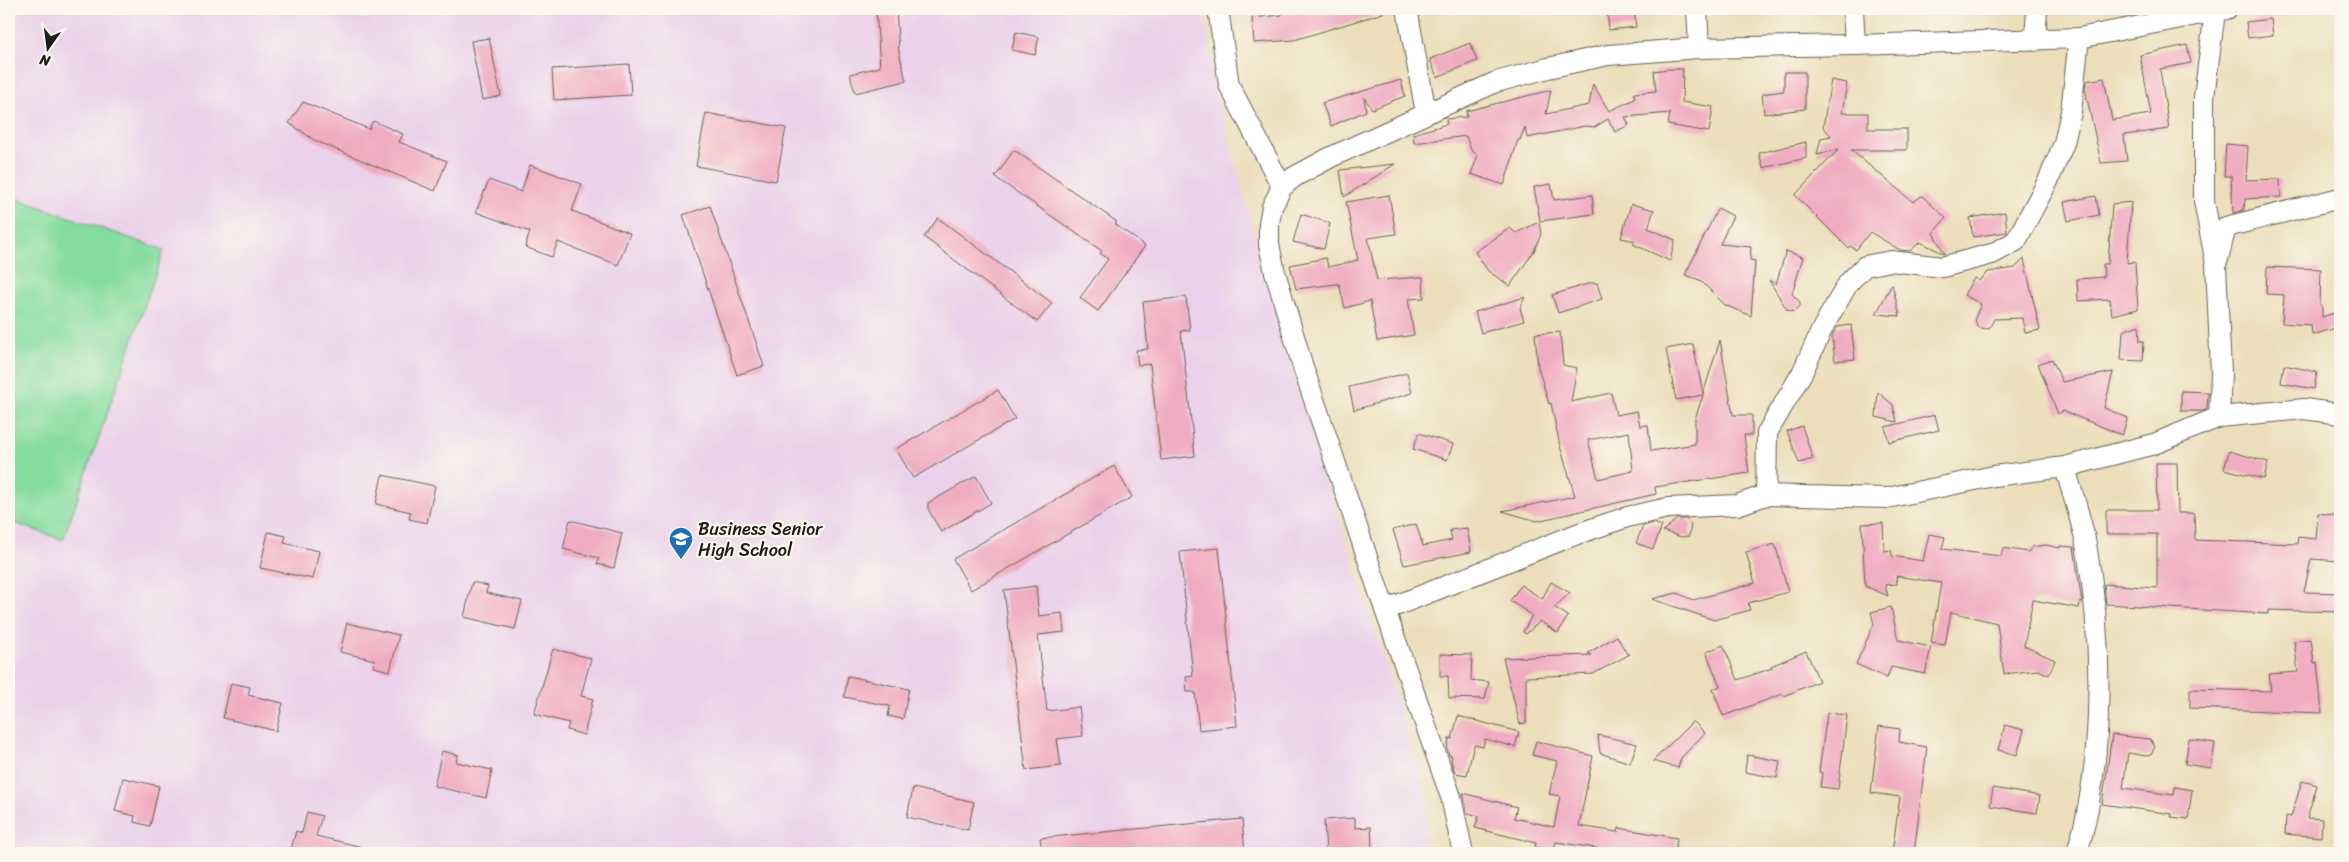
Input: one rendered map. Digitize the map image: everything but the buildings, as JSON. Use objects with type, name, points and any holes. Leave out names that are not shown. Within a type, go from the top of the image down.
[{"type":"street","points":[[1218,9],[1229,85],[1282,187]]},
{"type":"street","points":[[1407,9],[1426,113]]},
{"type":"street","points":[[1697,9],[1699,48]]},
{"type":"street","points":[[1853,9],[1855,46]]},
{"type":"street","points":[[2035,40],[2037,9]]},
{"type":"street","points":[[1463,853],[1451,796],[1385,610],[1303,367],[1275,272],[1269,245],[1269,222],[1272,206],[1282,187],[1294,177],[1331,157],[1496,82],[1608,55],[1699,48],[1855,46],[2079,38],[2221,10],[2204,97],[2204,201],[2216,264],[2221,373],[2219,417]]},
{"type":"street","points":[[1766,495],[1767,433],[1802,373],[1824,325],[1849,282],[1865,266],[1891,261],[1942,267],[1992,254],[2016,241],[2049,179],[2064,143],[2070,112],[2079,38]]},
{"type":"street","points":[[2226,227],[2340,198]]},
{"type":"street","points":[[2204,201],[2226,227]]},
{"type":"street","points":[[2216,264],[2226,227]]},
{"type":"street","points":[[1385,610],[1577,534],[1627,517],[1668,508],[1737,505],[1766,495],[1887,498],[1994,476],[2065,467],[2154,444],[2219,417],[2304,409],[2340,414]]},
{"type":"street","points":[[2065,467],[2086,544],[2097,629],[2098,739],[2082,836],[2077,853]]},
{"type":"shaded area","name":"Business Senior High School","points":[[9,9],[1204,9],[1216,91],[1279,325],[1426,794],[1426,853],[9,853]]},
{"type":"green space","points":[[9,196],[164,250],[63,540],[9,521]]},
{"type":"place","name":"Business Senior High School","points":[[681,560]]}]
